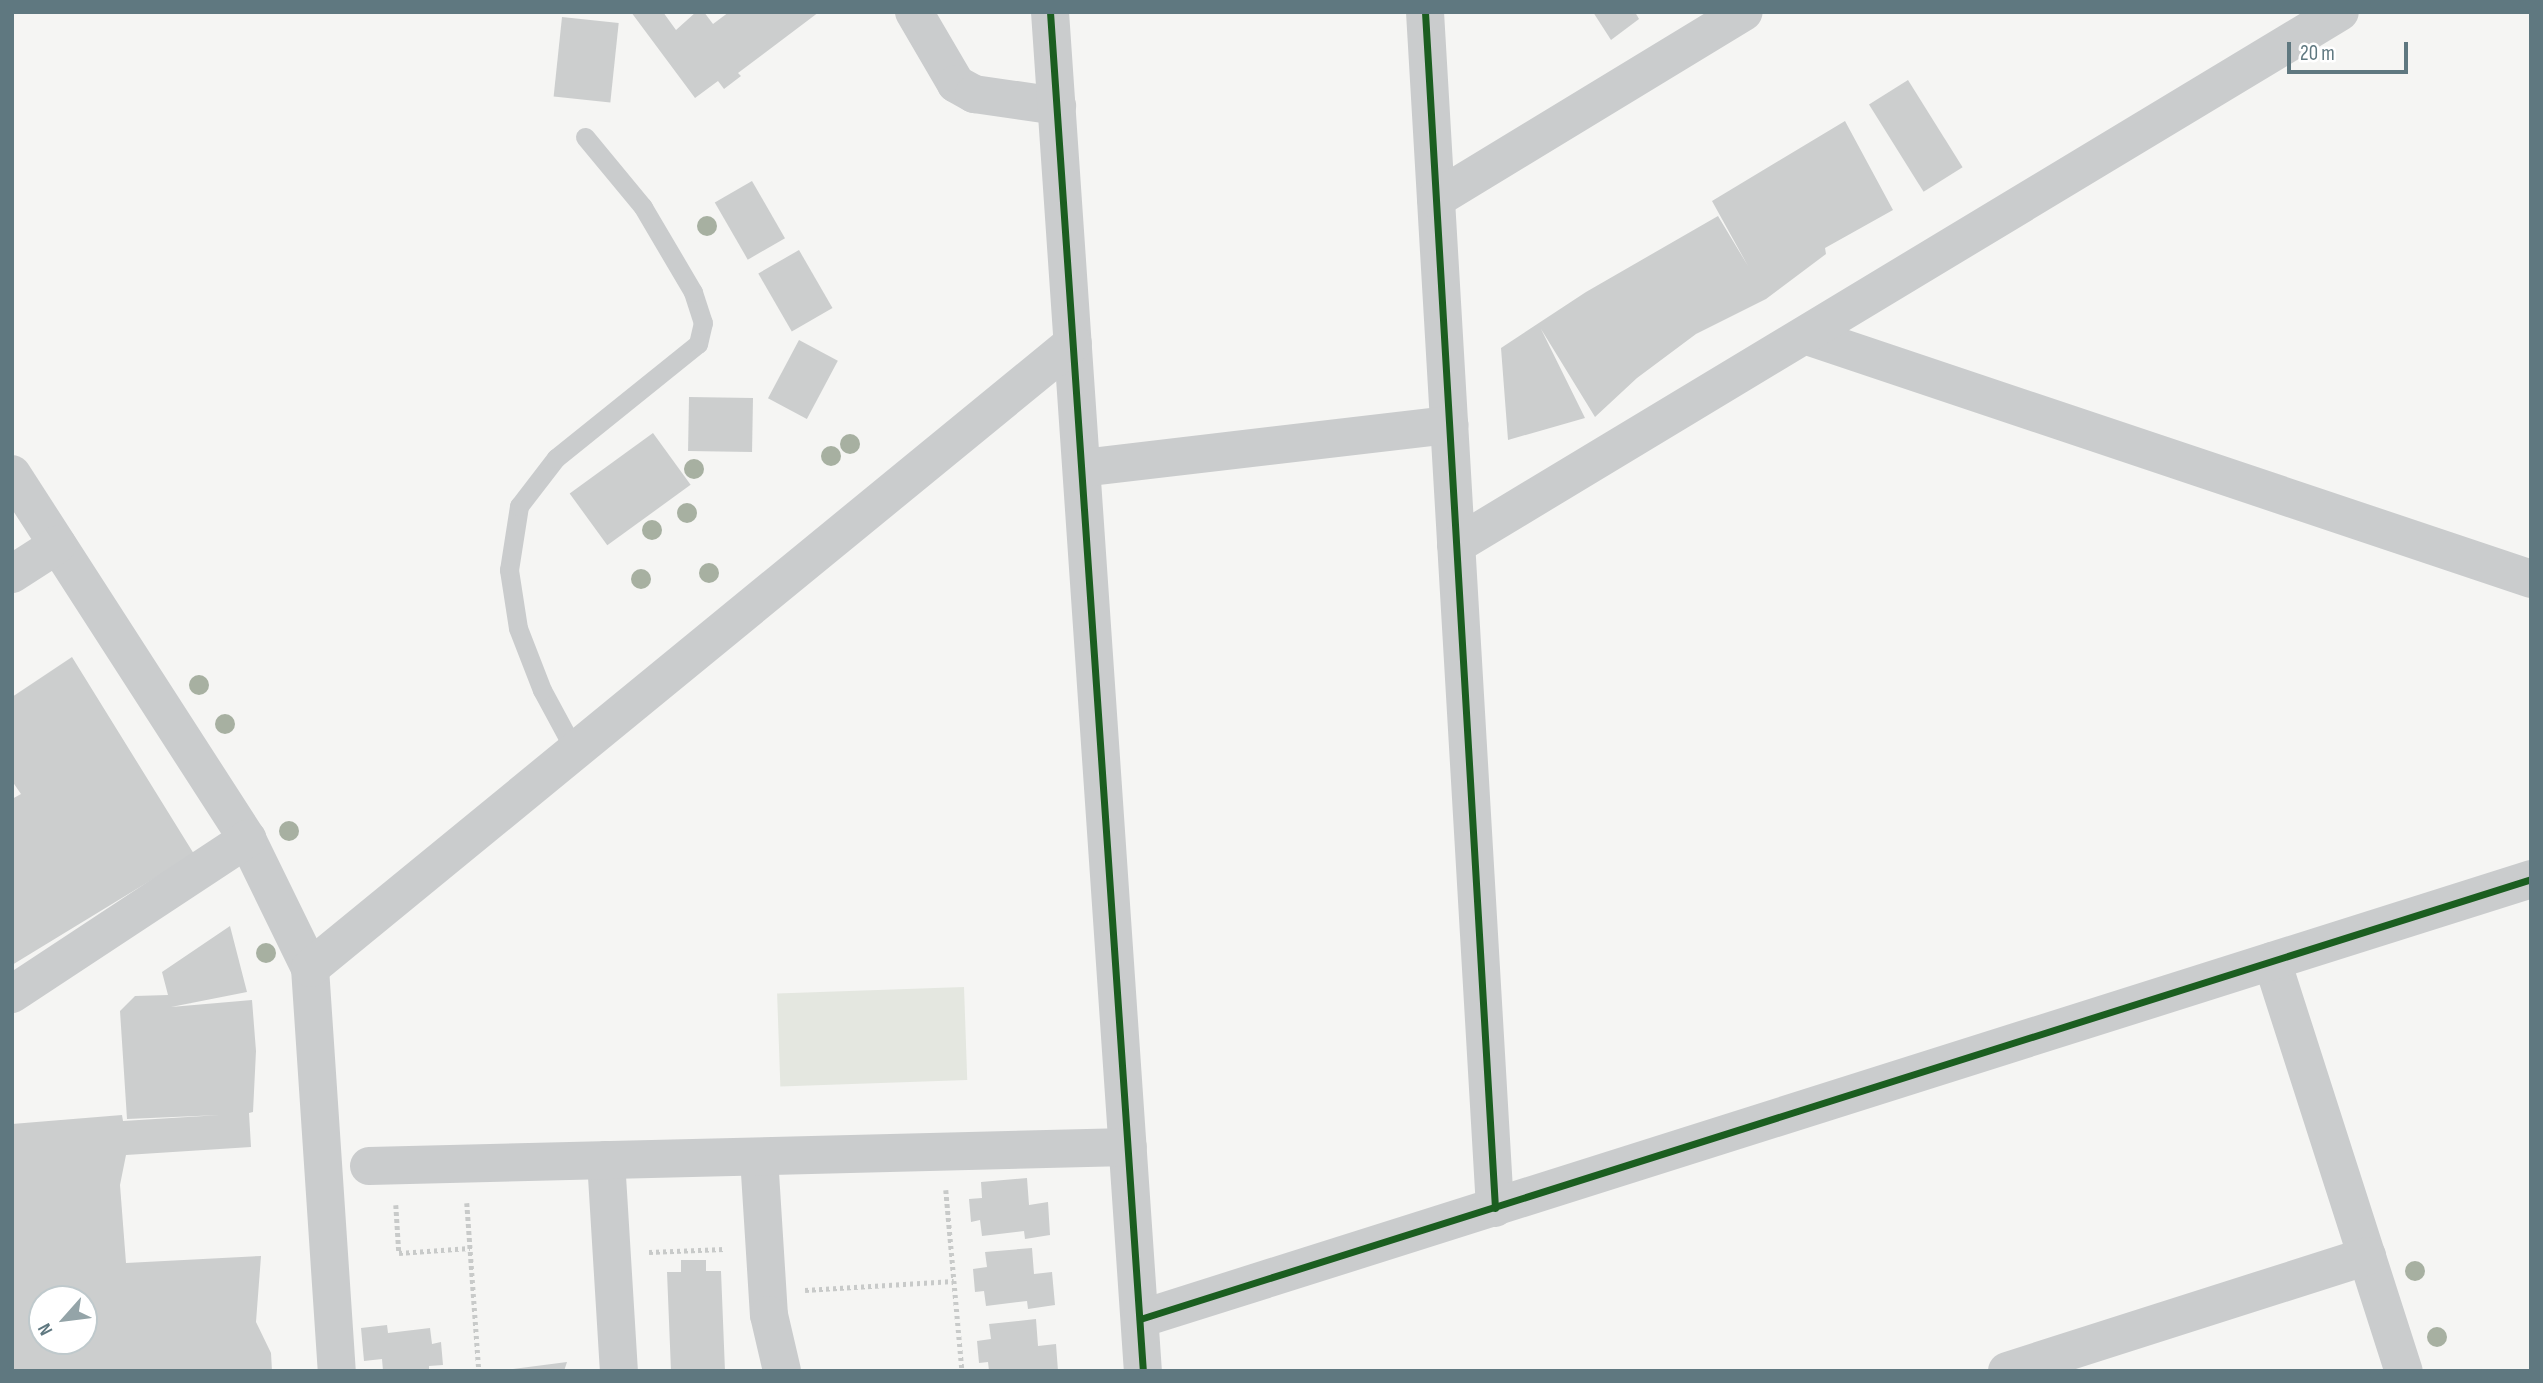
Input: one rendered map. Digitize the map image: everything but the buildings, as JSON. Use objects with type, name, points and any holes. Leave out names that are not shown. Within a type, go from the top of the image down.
[{"type":"street","points":[[914,12],[957,84],[974,94],[1057,106]]},
{"type":"street","points":[[1050,12],[1143,1371]]},
{"type":"street","points":[[1425,12],[1495,1208]]},
{"type":"street","points":[[1436,199],[1744,12]]},
{"type":"street","points":[[1456,545],[1808,336],[2340,12]]},
{"type":"street","points":[[1808,336],[2531,579]]},
{"type":"street","points":[[310,968],[1073,343]]},
{"type":"street","points":[[1082,468],[1449,425]]},
{"type":"street","points":[[12,474],[247,839],[310,968],[337,1371]]},
{"type":"street","points":[[12,574],[57,545]]},
{"type":"street","points":[[12,994],[247,839]]},
{"type":"street","points":[[1140,1319],[2531,879]]},
{"type":"street","points":[[2272,961],[2404,1371]]},
{"type":"street","points":[[381,1166],[1128,1147]]},
{"type":"street","points":[[759,1157],[767,1292],[782,1371]]},
{"type":"street","points":[[606,1160],[619,1371]]},
{"type":"street","points":[[2007,1371],[2367,1255]]},
{"type":"lane","points":[[575,751],[542,690],[518,628],[509,569],[519,506],[556,458],[698,344],[703,323],[693,292],[643,207],[585,137]]},
{"type":"path","points":[[942,1152],[962,1371]]},
{"type":"path","points":[[464,1164],[480,1371]]},
{"type":"path","points":[[381,1166],[399,1253],[471,1248]]},
{"type":"path","points":[[611,1254],[764,1247]]},
{"type":"path","points":[[767,1292],[954,1281]]},
{"type":"shaded area","points":[[964,987],[967,1080],[780,1086],[777,994]]},
{"type":"cycle path","points":[[1050,12],[1143,1371]]},
{"type":"cycle path","points":[[1425,12],[1495,1208]]},
{"type":"cycle path","points":[[1140,1319],[2531,879]]}]
